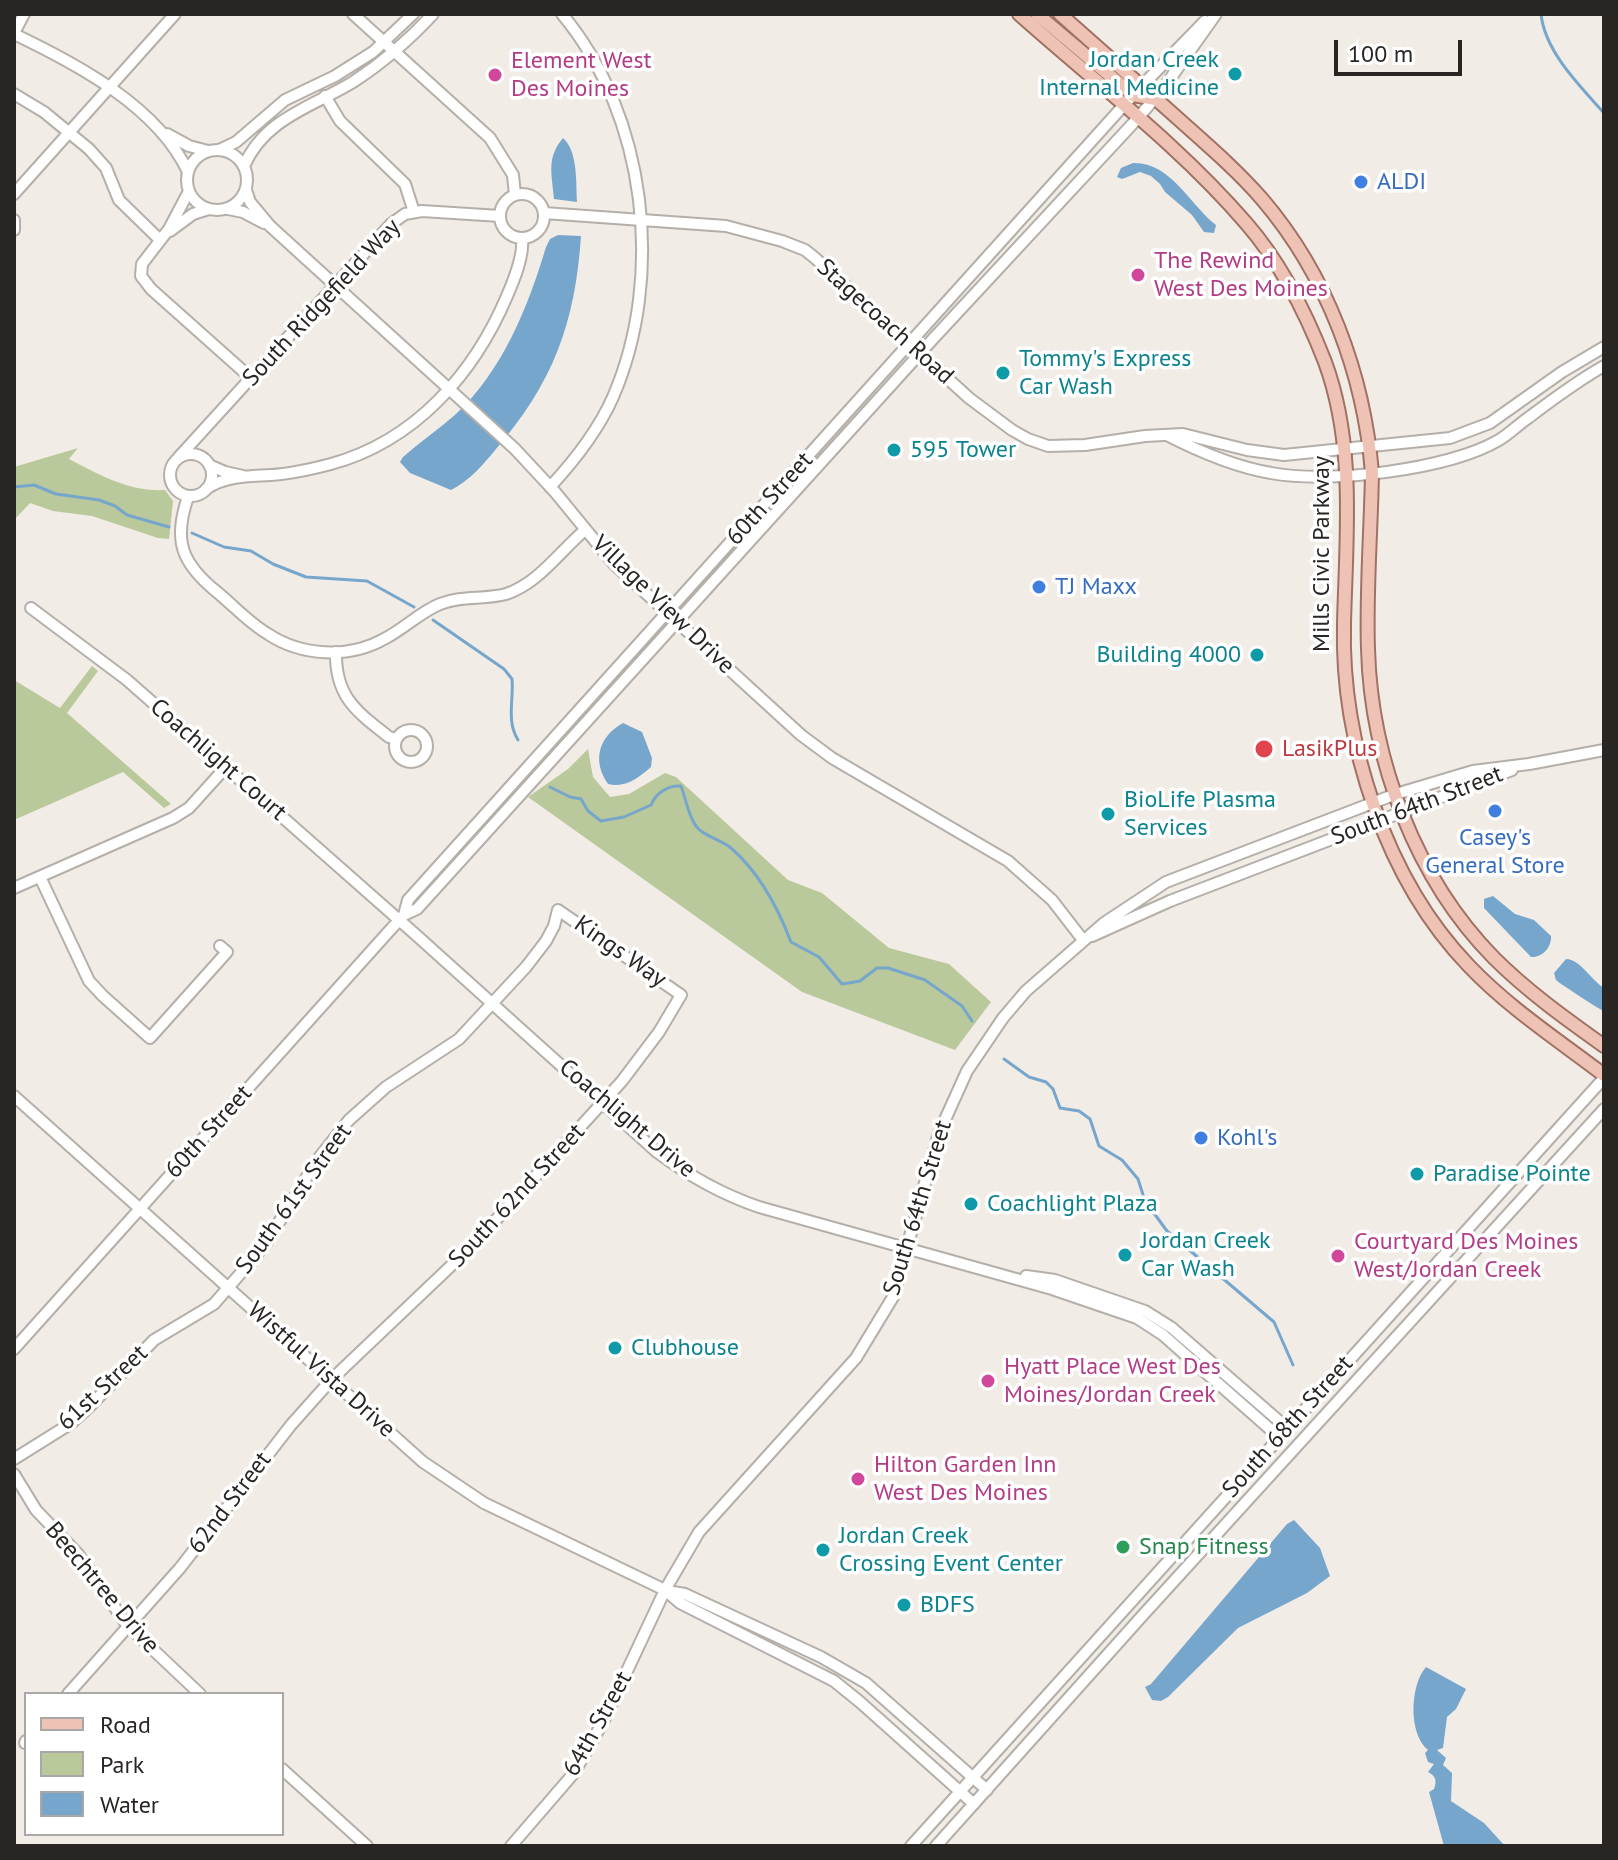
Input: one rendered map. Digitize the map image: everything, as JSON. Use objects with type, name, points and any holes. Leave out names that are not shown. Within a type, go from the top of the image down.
[{"type":"main road","name":"Mills Civic Parkway","points":[[1019,14],[1193,167],[1248,225],[1289,284],[1327,366],[1344,449],[1348,506],[1345,685],[1355,743],[1380,820],[1418,898],[1466,963],[1510,1004],[1604,1076]]},
{"type":"main road","points":[[1037,14],[1137,90],[1156,99]]},
{"type":"main road","points":[[1060,14],[1137,90]]},
{"type":"main road","name":"Mills Civic Parkway","points":[[1156,99],[1261,198],[1303,258],[1326,301],[1349,357],[1370,447],[1368,652],[1381,748],[1402,811],[1434,880],[1483,946],[1521,982],[1604,1046]]},
{"type":"street","points":[[24,14],[14,34],[108,87],[165,133],[189,146],[235,156],[244,166],[246,190],[237,202],[193,214],[163,237]]},
{"type":"street","points":[[14,194],[175,14]]},
{"type":"street","points":[[353,14],[490,138],[513,175],[515,195]]},
{"type":"street","points":[[188,172],[197,158],[236,142],[285,100],[354,64],[385,43],[413,14]]},
{"type":"street","points":[[244,166],[252,149],[269,130],[295,111],[396,53],[433,14]]},
{"type":"street","points":[[550,487],[585,447],[613,398],[629,355],[640,294],[636,181],[621,123],[594,62],[562,14]]},
{"type":"street","name":"60th Street","points":[[402,918],[408,900],[666,611],[786,482],[1123,105],[1214,14]]},
{"type":"street","name":"60th Street","points":[[14,1349],[402,918],[417,909],[920,354],[1156,99],[1214,14]]},
{"type":"street","points":[[14,94],[68,131],[99,159],[126,209],[163,237]]},
{"type":"street","points":[[325,96],[340,121],[405,184],[414,212]]},
{"type":"street","points":[[165,133],[188,172],[189,191],[194,199],[214,209],[233,208],[270,226]]},
{"type":"street","name":"Village View Drive","points":[[246,190],[250,202],[270,226],[515,449],[614,564],[774,711],[832,758],[1020,870],[1052,900],[1083,940]]},
{"type":"street","points":[[189,191],[140,271],[144,282],[252,379]]},
{"type":"street","points":[[515,195],[531,196],[544,213],[537,232],[522,238],[506,230],[500,216],[503,204],[515,195]]},
{"type":"street","name":"South Ridgefield Way","points":[[178,458],[391,224],[414,212],[500,216]]},
{"type":"street","name":"Stagecoach Road","points":[[544,213],[726,226],[800,248],[815,258],[969,398],[1028,439],[1048,446],[1183,434],[1247,450],[1284,455],[1424,442],[1468,433],[1490,423],[1562,372],[1604,347]]},
{"type":"street","points":[[14,220],[14,230]]},
{"type":"street","points":[[245,476],[225,472],[188,454],[178,458],[170,471],[170,481],[188,497],[200,494],[220,481],[294,472],[352,458],[406,428],[450,388],[476,357],[502,308],[516,271],[522,238]]},
{"type":"street","points":[[1165,434],[1259,471],[1305,476],[1372,473],[1448,461],[1487,446],[1604,366]]},
{"type":"street","points":[[206,489],[212,476],[202,446],[208,427]]},
{"type":"street","points":[[188,497],[180,535],[187,560],[197,573],[269,635],[303,649],[336,652],[384,640],[429,609],[450,600],[494,597],[518,589],[541,573],[561,550],[585,530]]},
{"type":"street","name":"Coachlight Court","points":[[31,608],[109,665],[402,918]]},
{"type":"street","points":[[336,652],[339,680],[350,705],[389,737],[396,739]]},
{"type":"street","name":"South 64th Street","points":[[665,1590],[699,1532],[856,1358],[893,1297],[939,1133],[967,1071],[1003,1018],[1026,991],[1083,940],[1133,902],[1166,882],[1396,794],[1473,771],[1604,750]]},
{"type":"street","name":"South 64th Street","points":[[1083,940],[1170,901],[1529,764]]},
{"type":"street","points":[[14,888],[173,818],[189,808],[226,767]]},
{"type":"street","points":[[40,877],[89,981],[150,1038],[227,952],[220,946]]},
{"type":"street","name":"Kings Way","points":[[558,910],[681,995]]},
{"type":"street","name":"South 61st Street","points":[[230,1287],[265,1245],[318,1159],[349,1120],[386,1087],[459,1039],[546,941],[558,910]]},
{"type":"street","name":"Coachlight Drive","points":[[402,918],[657,1152],[684,1173],[720,1193],[759,1207],[988,1270],[1137,1318],[1163,1335],[1279,1437]]},
{"type":"street","name":"South 62nd Street","points":[[332,1379],[475,1243],[641,1058],[681,995]]},
{"type":"street","name":"South 68th Street","points":[[911,1846],[1604,1076]]},
{"type":"street","name":"Wistful Vista Drive","points":[[14,1096],[423,1462],[452,1483],[484,1503],[665,1590],[685,1594],[844,1669],[866,1683],[987,1790]]},
{"type":"street","name":"South 68th Street","points":[[936,1846],[1604,1109]]},
{"type":"street","name":"Coachlight Drive","points":[[988,1270],[1055,1280],[1145,1311],[1172,1328],[1287,1428]]},
{"type":"street","name":"61st Street","points":[[14,1459],[70,1424],[142,1350],[201,1314],[230,1287]]},
{"type":"street","name":"62nd Street","points":[[70,1692],[208,1532],[273,1446],[332,1379]]},
{"type":"street","name":"Beechtree Drive","points":[[14,1474],[36,1510],[78,1554],[128,1627],[198,1692]]},
{"type":"street","name":"Wistful Vista Drive","points":[[665,1590],[680,1603],[834,1681],[974,1804]]},
{"type":"street","name":"64th Street","points":[[511,1846],[574,1773],[603,1722],[665,1590]]},
{"type":"street","points":[[284,1771],[367,1846]]},
{"type":"green space","points":[[78,448],[69,459],[92,471],[127,485],[165,490],[173,501],[169,539],[92,516],[53,511],[30,503],[14,520],[14,467]]},
{"type":"green space","points":[[92,666],[98,671],[67,713],[171,804],[164,808],[123,772],[14,820],[14,680],[60,708]]},
{"type":"green space","points":[[588,749],[593,777],[610,797],[629,794],[665,773],[676,777],[788,880],[822,893],[889,948],[949,964],[991,1002],[955,1050],[802,992],[528,797],[568,769]]},
{"type":"water","points":[[563,138],[574,159],[577,202],[554,199],[552,159]]},
{"type":"water","points":[[1133,163],[1158,169],[1169,177],[1216,225],[1214,233],[1204,232],[1192,215],[1151,176],[1140,172],[1122,179],[1117,177],[1121,168]]},
{"type":"water","points":[[558,235],[581,236],[578,268],[558,351],[532,400],[486,461],[457,487],[451,490],[410,473],[400,462],[403,457],[473,397],[500,358],[522,315],[546,247],[550,239]]},
{"type":"water","points":[[623,723],[642,732],[652,758],[651,767],[626,783],[608,784],[600,767],[600,750],[608,735]]},
{"type":"water","points":[[1493,896],[1515,914],[1534,920],[1551,936],[1546,951],[1531,957],[1484,908],[1484,899]]},
{"type":"water","points":[[1566,959],[1576,962],[1604,988],[1604,1011],[1556,980],[1554,973]]},
{"type":"water","points":[[1294,1520],[1320,1548],[1330,1576],[1307,1593],[1238,1628],[1168,1697],[1161,1701],[1152,1700],[1145,1687],[1151,1684],[1287,1524]]},
{"type":"water","points":[[1426,1667],[1466,1689],[1456,1709],[1447,1717],[1443,1748],[1437,1750],[1446,1758],[1443,1765],[1452,1773],[1451,1801],[1484,1823],[1505,1846],[1444,1846],[1429,1792],[1435,1784],[1434,1777],[1428,1772],[1434,1764],[1428,1762],[1425,1753],[1428,1750],[1417,1733],[1414,1721],[1414,1697]]},
{"type":"waterway","points":[[1541,14],[1556,55],[1604,113]]},
{"type":"waterway","points":[[14,487],[34,485],[56,494],[99,500],[127,515],[169,527]]},
{"type":"waterway","points":[[192,533],[224,547],[251,551],[306,577],[367,581],[414,607]]},
{"type":"waterway","points":[[433,620],[504,669],[512,679],[511,718],[518,740]]},
{"type":"waterway","points":[[550,787],[581,799],[588,811],[601,821],[624,817],[651,805],[663,791],[681,786],[698,829],[727,845],[751,868],[780,916],[791,942],[819,957],[842,984],[860,981],[877,968],[888,968],[925,980],[962,1006],[972,1021]]},
{"type":"waterway","points":[[1004,1059],[1029,1077],[1046,1082],[1053,1089],[1060,1108],[1079,1111],[1090,1119],[1099,1146],[1122,1160],[1138,1179],[1145,1201],[1167,1231],[1274,1322],[1293,1365]]},
{"type":"place","name":"Jordan Creek Internal Medicine","points":[[1235,74]]},
{"type":"place","name":"Element West Des Moines","points":[[495,75]]},
{"type":"place","name":"ALDI","points":[[1361,182]]},
{"type":"place","name":"The Rewind West Des Moines","points":[[1138,275]]},
{"type":"place","name":"Tommy's Express Car Wash","points":[[1003,373]]},
{"type":"place","name":"595 Tower","points":[[894,450]]},
{"type":"place","name":"TJ Maxx","points":[[1039,587]]},
{"type":"place","name":"Building 4000","points":[[1257,655]]},
{"type":"place","name":"LasikPlus","points":[[1264,749]]},
{"type":"place","name":"Casey's General Store","points":[[1495,811]]},
{"type":"place","name":"BioLife Plasma Services","points":[[1108,814]]},
{"type":"place","name":"Kohl's","points":[[1201,1138]]},
{"type":"place","name":"Paradise Pointe","points":[[1417,1174]]},
{"type":"place","name":"Coachlight Plaza","points":[[971,1204]]},
{"type":"place","name":"Jordan Creek Car Wash","points":[[1125,1255]]},
{"type":"place","name":"Courtyard Des Moines West/Jordan Creek","points":[[1338,1256]]},
{"type":"place","name":"Clubhouse","points":[[615,1348]]},
{"type":"place","name":"Hyatt Place West Des Moines/Jordan Creek","points":[[988,1381]]},
{"type":"place","name":"Hilton Garden Inn West Des Moines","points":[[858,1479]]},
{"type":"place","name":"Snap Fitness","points":[[1123,1547]]},
{"type":"place","name":"Jordan Creek Crossing Event Center","points":[[823,1550]]},
{"type":"place","name":"BDFS","points":[[904,1605]]}]
